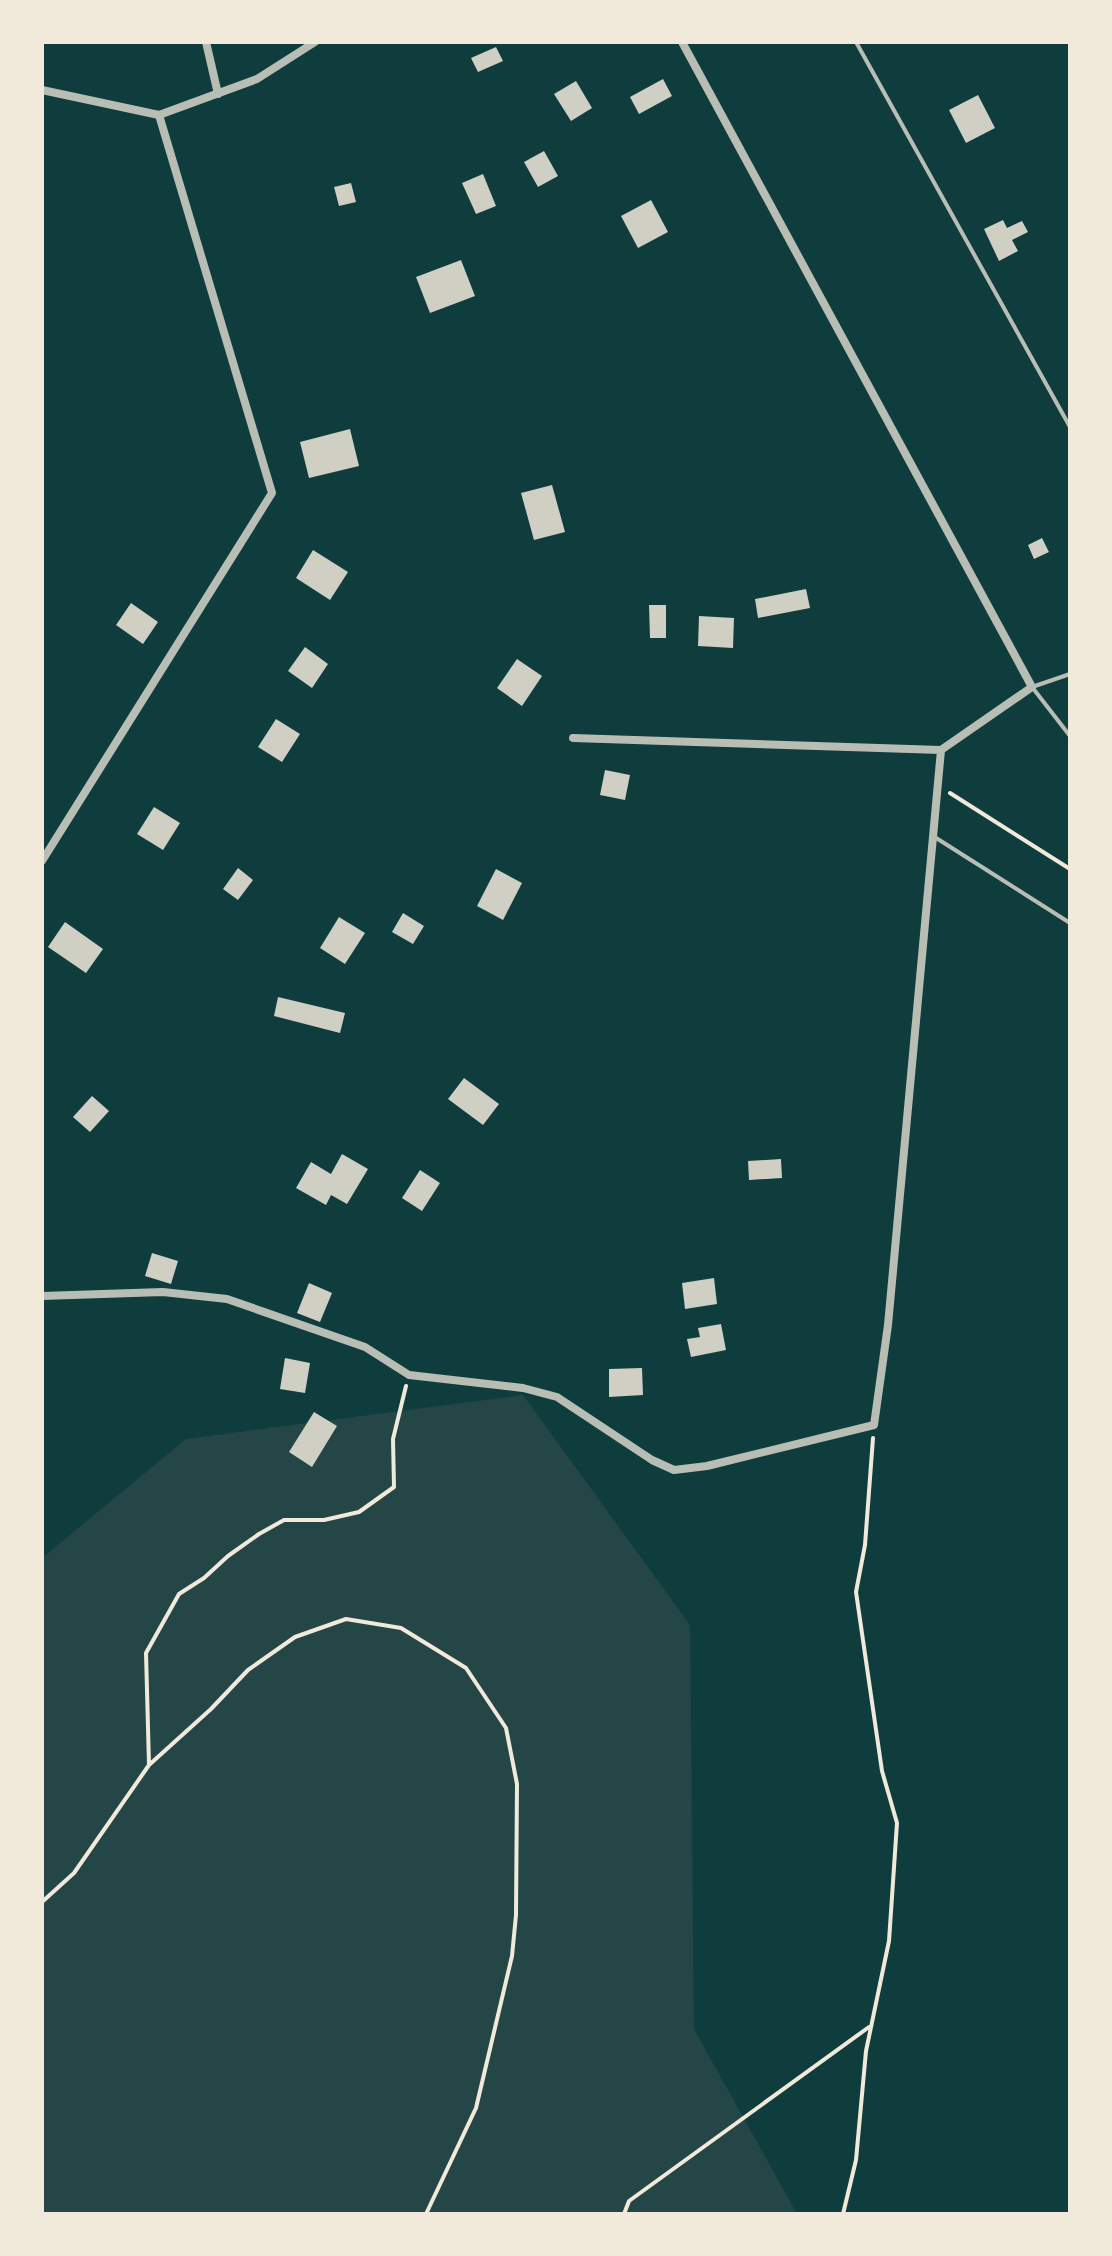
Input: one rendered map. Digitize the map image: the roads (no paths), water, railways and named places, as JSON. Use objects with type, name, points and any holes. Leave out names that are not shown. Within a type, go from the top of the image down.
[{"type":"street","points":[[206,42],[218,94]]},
{"type":"street","points":[[42,90],[159,115],[257,79],[315,42]]},
{"type":"street","points":[[573,738],[941,750],[1032,687],[682,42]]},
{"type":"street","points":[[42,861],[272,493],[159,115]]},
{"type":"street","points":[[42,1296],[163,1292],[227,1299],[365,1347],[409,1375],[523,1388],[557,1397],[652,1460],[674,1470],[707,1466],[874,1425],[890,1309],[941,750]]},
{"type":"lane","points":[[856,42],[1070,427]]},
{"type":"lane","points":[[1070,674],[1032,687],[1070,736]]},
{"type":"lane","points":[[933,836],[1070,923]]}]
